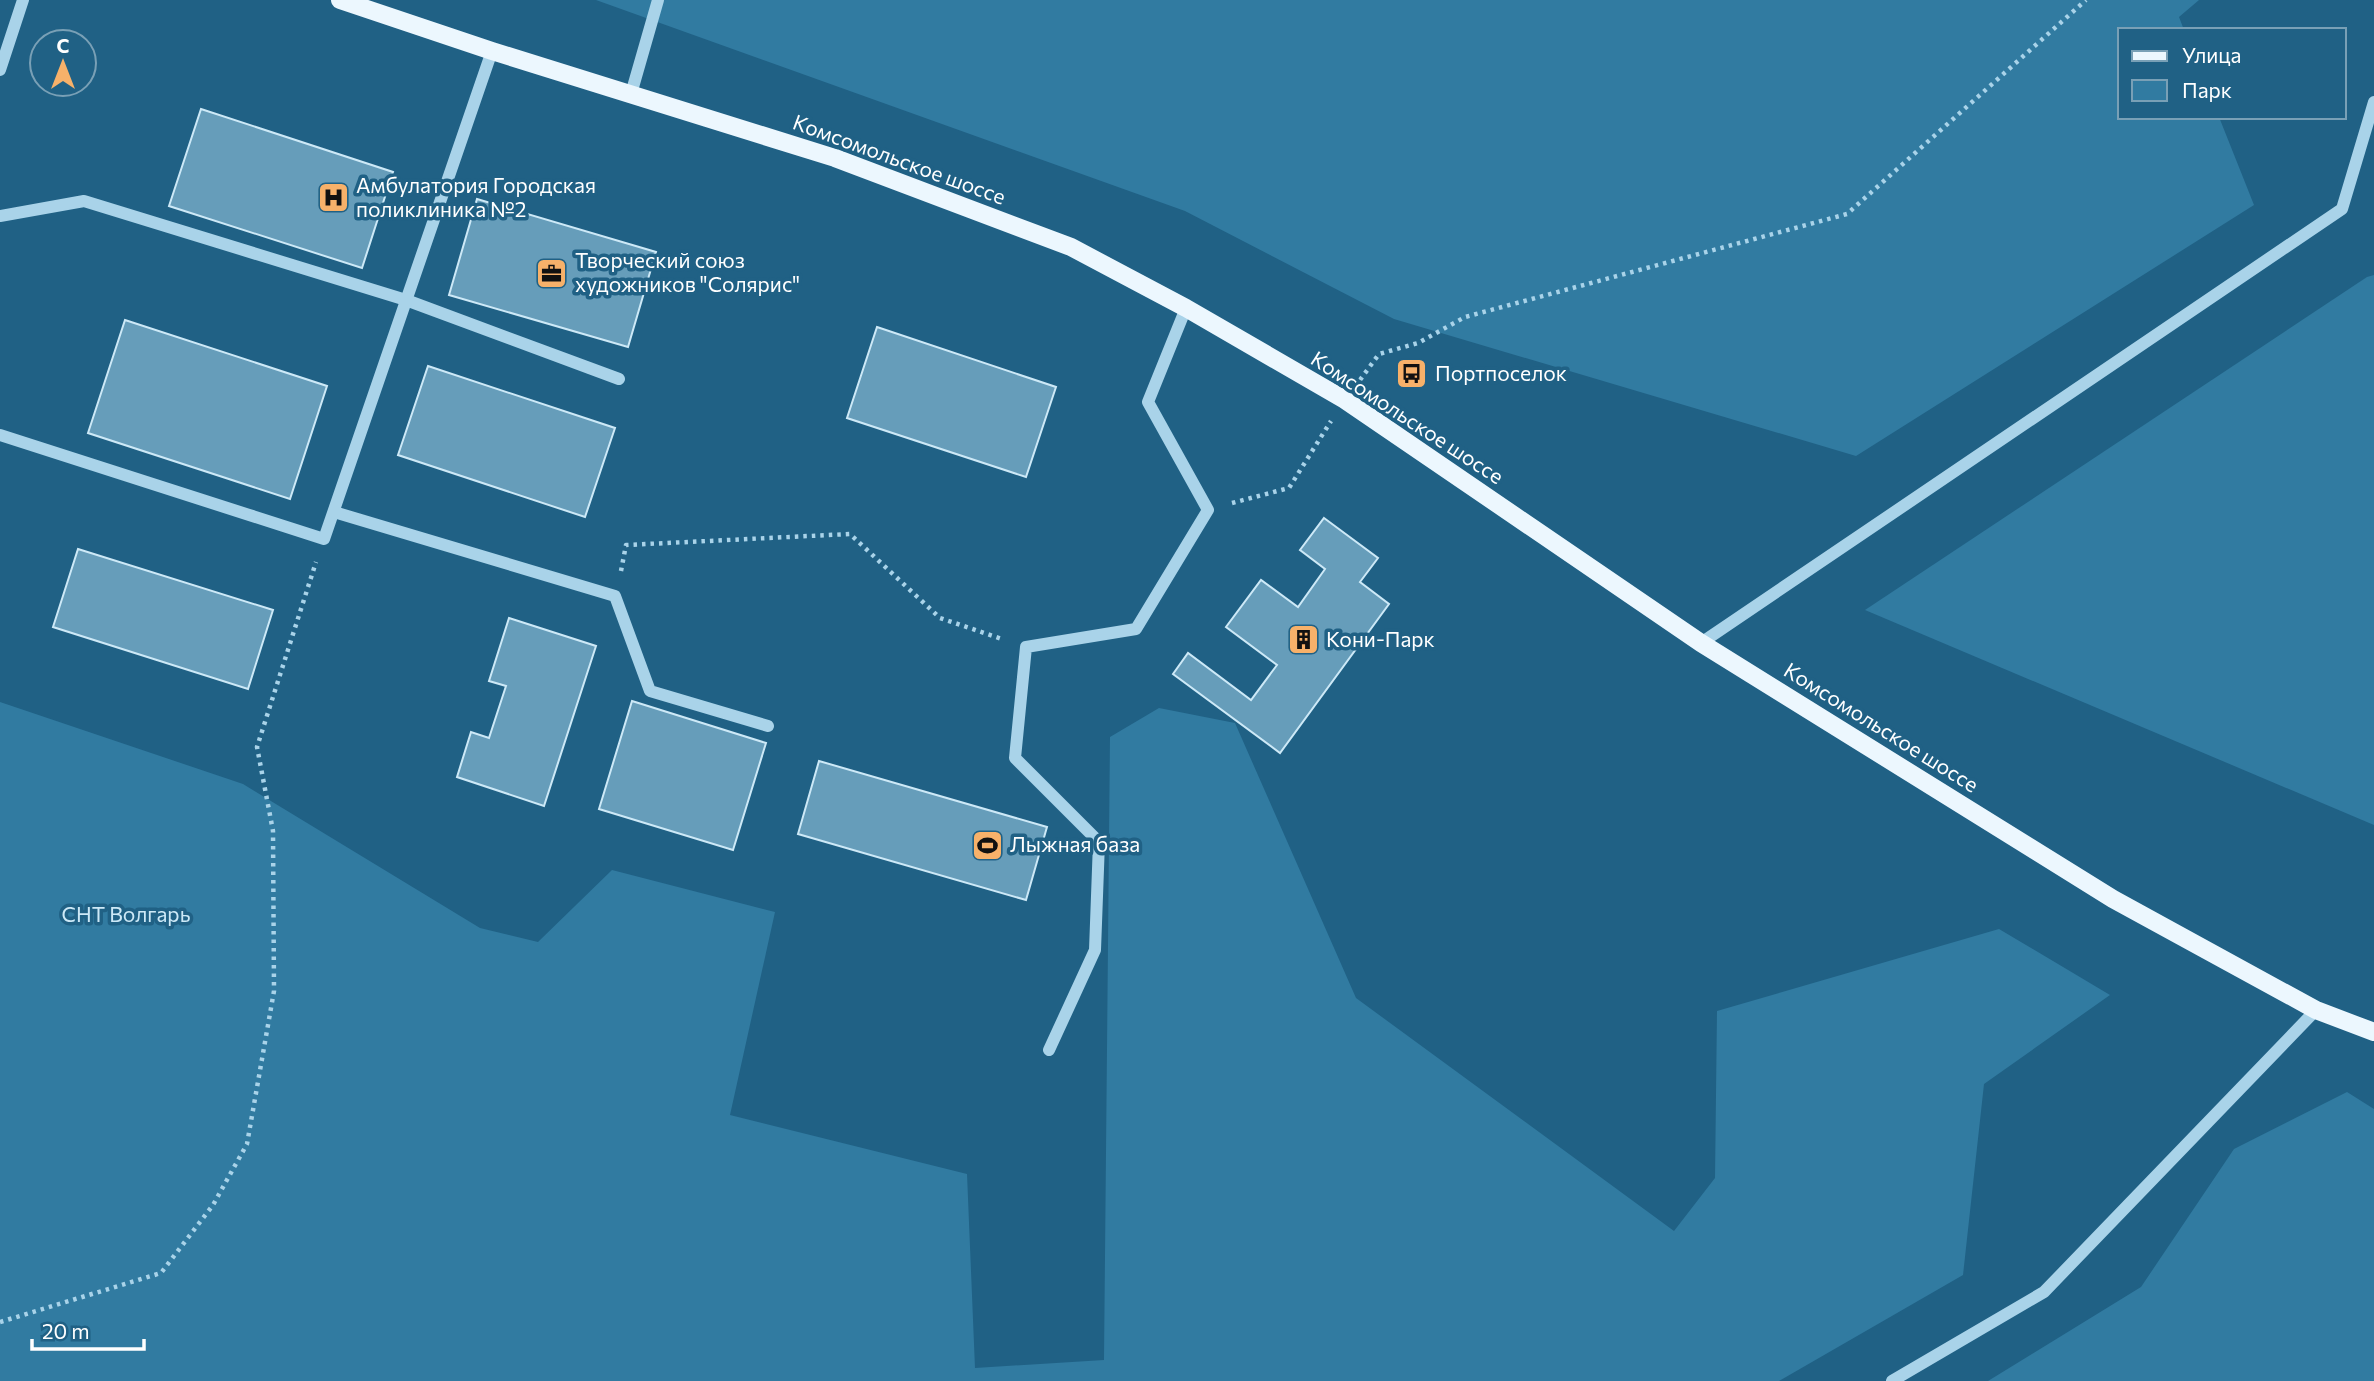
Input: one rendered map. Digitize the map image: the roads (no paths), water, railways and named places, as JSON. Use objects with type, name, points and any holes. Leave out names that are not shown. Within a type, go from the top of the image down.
[{"type":"main road","name":"Комсомольское шоссе","points":[[340,0],[492,51],[835,158],[1070,247],[1186,308],[1345,400],[1701,643],[2113,899],[2316,1010],[2374,1032]]},
{"type":"street","points":[[0,70],[23,0]]},
{"type":"street","points":[[631,94],[658,0]]},
{"type":"street","points":[[0,435],[324,539],[492,51]]},
{"type":"street","points":[[1701,643],[2342,209],[2374,102]]},
{"type":"street","points":[[0,216],[83,201],[406,300],[619,379]]},
{"type":"street","points":[[1049,1050],[1096,950],[1099,842],[1016,758],[1026,647],[1136,629],[1208,510],[1148,402],[1186,308]]},
{"type":"street","points":[[334,512],[615,596],[650,691],[768,726]]},
{"type":"street","points":[[1892,1381],[2044,1292],[2316,1010]]},
{"type":"place","name":"Амбулатория Городская поликлиника №2","points":[[333,198]]},
{"type":"place","name":"Творческий союз художников \"Солярис\"","points":[[552,273]]},
{"type":"place","name":"Портпоселок","points":[[1412,374]]},
{"type":"place","name":"Кони-Парк","points":[[1303,640]]},
{"type":"place","name":"Лыжная база","points":[[987,845]]},
{"type":"park label","name":"СНТ Волгарь","points":[[126,915]]}]
